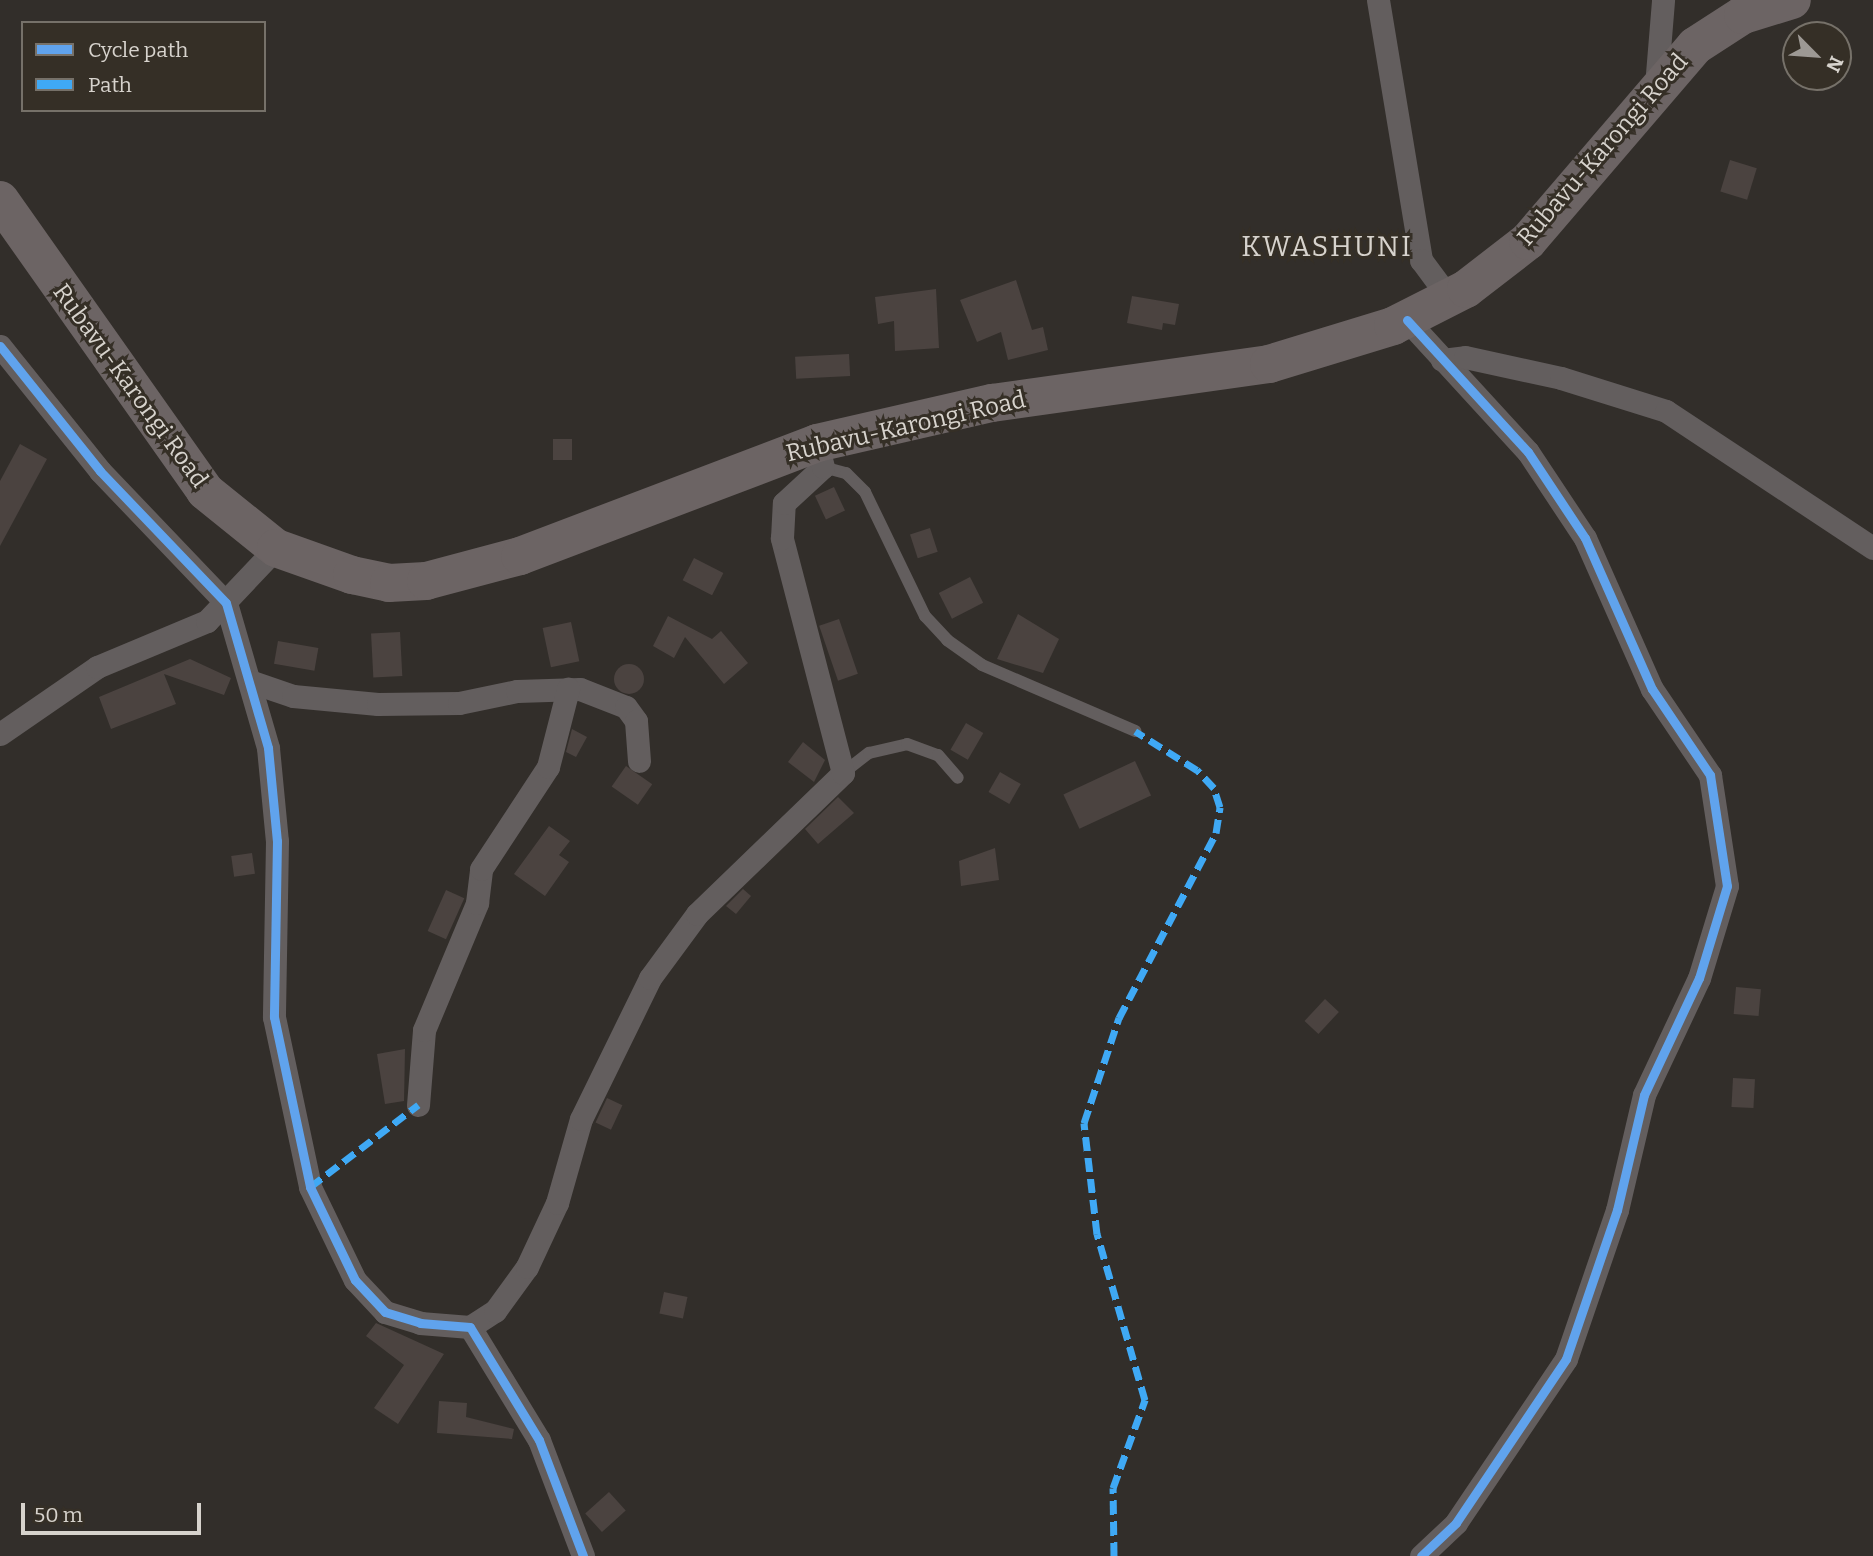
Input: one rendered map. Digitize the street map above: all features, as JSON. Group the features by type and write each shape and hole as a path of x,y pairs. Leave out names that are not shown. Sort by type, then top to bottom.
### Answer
{"highway":[{"name":"Rubavu-Karongi Road","path":"0,200 192,477 276,548 352,575 389,583 426,581 520,556 820,455 992,403 1269,364 1407,320 1450,299 1537,232 1656,86 1714,32 1793,0"}],"street":[{"path":"1378,0 1421,260 1450,299"},
{"path":"1656,86 1663,0"},
{"path":"1407,320 1528,453 1586,538 1652,689 1710,775 1727,886 1699,978 1644,1095 1617,1210 1566,1359 1456,1523 1422,1556"},
{"path":"0,346 100,471 226,603 252,682 268,748 277,841 274,1017 310,1187 355,1280 385,1312 420,1323 470,1327 495,1311 527,1267 557,1203 580,1119 650,978 697,914 843,773 782,538 785,503 820,455"},
{"path":"1442,360 1465,357 1561,377 1666,411 1873,548"},
{"path":"0,734 69,683 194,629 226,603 276,548"},
{"path":"252,682 293,696 378,704 459,703 568,689 626,707 636,721 639,761"},
{"path":"418,1105 424,1030 477,903 481,869 548,767 568,689"},
{"path":"470,1327 539,1440 583,1556"}],"lane":[{"path":"820,455 846,473 865,492 925,616 947,640 982,665 1135,732"},
{"path":"843,773 869,753 907,744 938,754 958,778"}],"building":[{"path":"1730,160 1757,168 1747,200 1720,192"},
{"path":"1016,280 1032,330 1043,327 1048,350 1008,360 1001,332 977,342 960,300"},
{"path":"936,289 939,348 895,351 894,321 878,324 875,297"},
{"path":"1132,296 1179,304 1175,325 1163,323 1162,330 1127,323"},
{"path":"849,354 850,376 796,379 795,357"},
{"path":"553,439 572,439 572,460 553,460"},
{"path":"20,444 47,459 0,546 0,481"},
{"path":"834,487 845,511 826,519 815,496"},
{"path":"930,528 938,552 918,558 910,534"},
{"path":"694,558 723,573 712,595 683,580"},
{"path":"970,577 983,603 952,619 939,593"},
{"path":"1018,614 1059,639 1043,673 997,659"},
{"path":"668,616 712,639 721,631 748,663 724,684 685,637 674,658 653,646"},
{"path":"839,619 858,674 838,681 819,626"},
{"path":"571,622 579,661 551,667 543,628"},
{"path":"400,632 402,676 373,677 371,634"},
{"path":"278,641 318,648 314,671 274,664"},
{"path":"190,659 231,678 224,695 164,674 176,704 111,729 99,697"},
{"path":"629,664 640,668 644,679 640,690 629,694 618,690 614,679 618,668"},
{"path":"966,723 983,733 968,760 950,750"},
{"path":"572,729 587,737 576,757 566,752"},
{"path":"803,742 825,760 814,782 788,762"},
{"path":"1135,761 1151,795 1079,829 1063,794"},
{"path":"626,766 652,784 638,805 612,786"},
{"path":"1000,772 1021,784 1009,804 988,792"},
{"path":"838,797 854,813 818,844 805,829"},
{"path":"549,826 570,841 559,855 569,862 545,896 514,874"},
{"path":"995,848 999,880 961,886 959,861"},
{"path":"252,853 255,874 234,877 231,856"},
{"path":"743,889 751,896 736,914 726,906"},
{"path":"446,890 464,898 446,939 428,931"},
{"path":"1736,987 1761,989 1759,1016 1734,1014"},
{"path":"1325,999 1339,1012 1318,1034 1305,1021"},
{"path":"405,1049 404,1101 385,1104 377,1054"},
{"path":"1733,1078 1755,1079 1753,1108 1731,1107"},
{"path":"607,1098 622,1105 611,1130 596,1122"},
{"path":"664,1292 687,1297 683,1319 659,1314"},
{"path":"376,1323 444,1354 398,1424 374,1408 404,1365 366,1336"},
{"path":"439,1401 467,1403 466,1417 514,1429 512,1439 437,1433"},
{"path":"609,1492 626,1511 602,1532 585,1513"}],"marked path":[{"path":"1114,1556 1113,1488 1145,1400 1097,1234 1084,1123 1119,1018 1216,833 1220,807 1214,788 1197,770 1135,731"},
{"path":"310,1187 418,1105"}],"cycle path":[{"path":"1407,320 1528,452 1585,538 1652,689 1710,775 1727,886 1699,978 1644,1095 1617,1210 1566,1359 1456,1523 1421,1556"},
{"path":"0,346 100,471 226,603 268,748 277,841 274,1017 310,1187 355,1280 385,1312 420,1323 470,1327 539,1440 583,1556"}],"district":[{"name":"KWASHUNI","path":"1327,247"}]}
